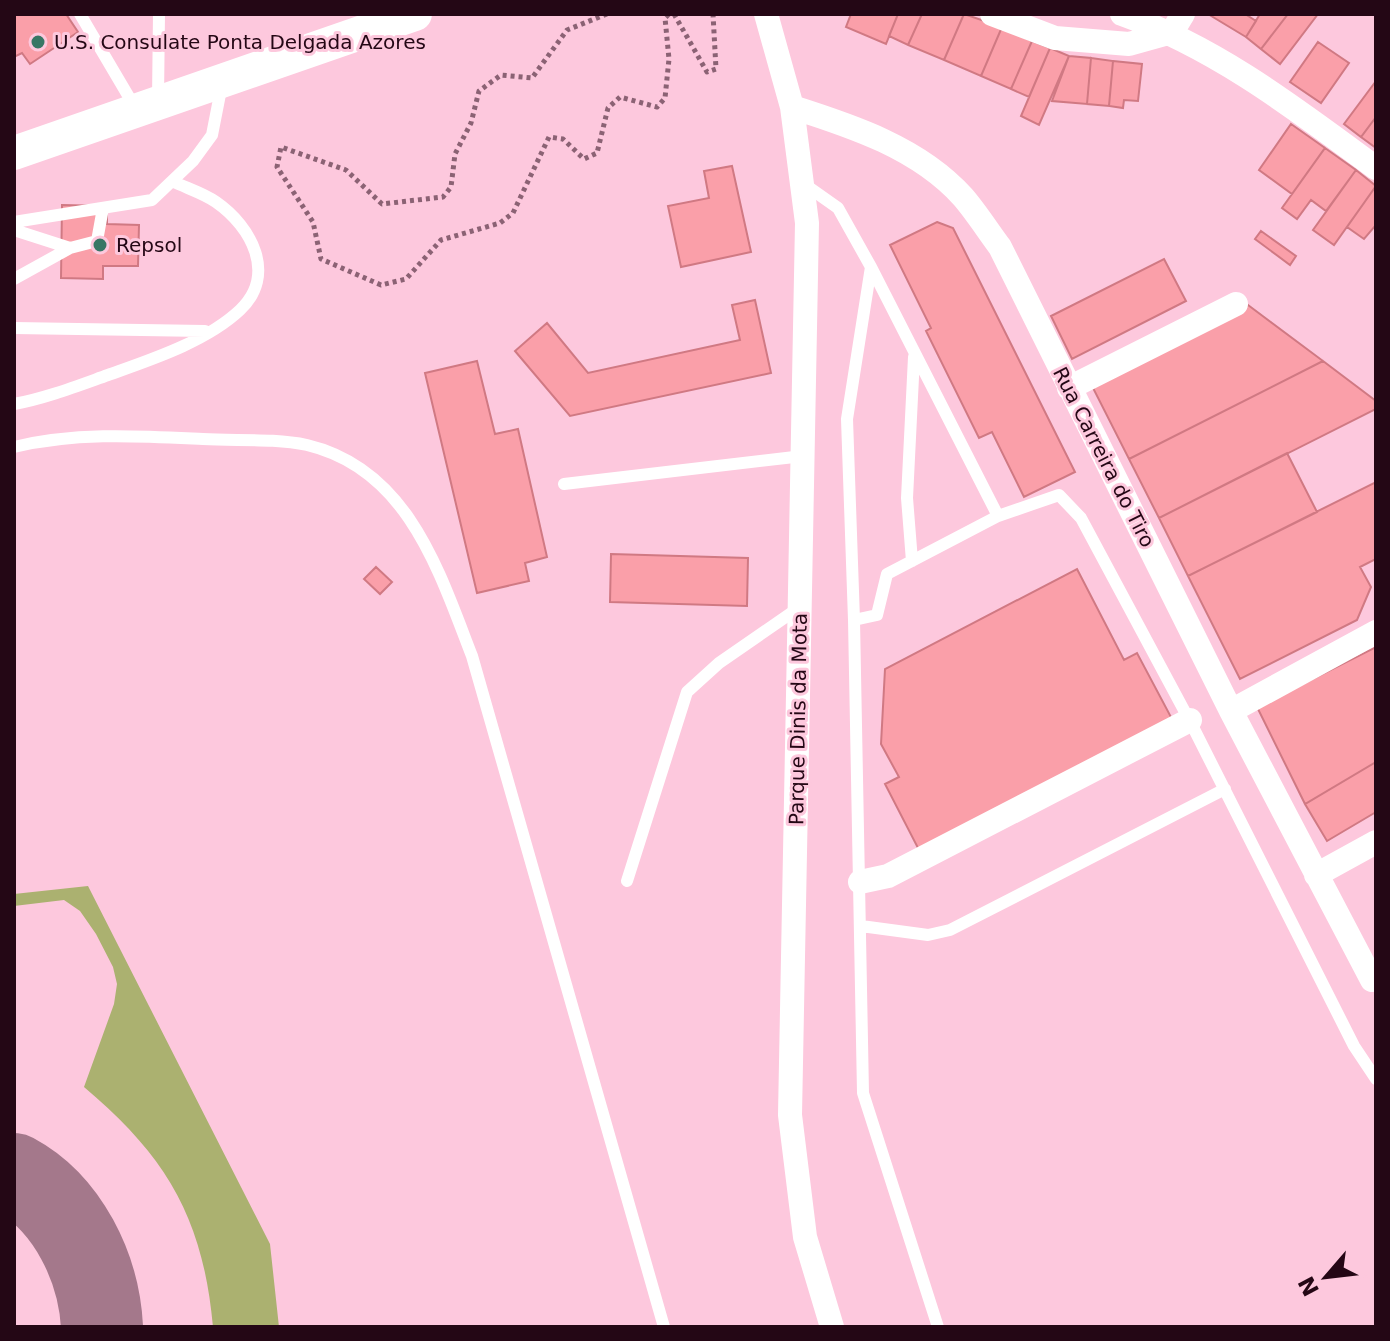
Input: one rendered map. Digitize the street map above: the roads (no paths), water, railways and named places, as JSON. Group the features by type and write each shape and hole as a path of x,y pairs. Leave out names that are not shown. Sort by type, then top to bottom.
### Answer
{"main road":[{"path":"14,153 222,84 415,14"}],"street":[{"path":"766,14 792,107"},
{"path":"992,14 1055,38 1129,44 1178,23"},
{"path":"1122,14 1178,23 1376,168"},
{"name":"Parque Dinis da Mota","path":"792,107 807,223 790,1115 805,1237 832,1327"},
{"name":"Rua Carreira do Tiro","path":"792,107 861,129 911,156 962,195 1000,247 1231,711 1372,980"},
{"path":"1069,388 1236,304"},
{"path":"1231,711 1376,632"},
{"path":"860,882 888,876 1190,720"},
{"path":"1316,875 1376,842"}],"lane":[{"path":"80,14 148,108"},
{"path":"148,108 159,14"},
{"path":"14,222 152,200 212,135 222,84"},
{"path":"14,404 139,364 208,331 241,309 258,283 259,258 249,235 223,208 172,181"},
{"path":"804,184 838,208 998,516"},
{"path":"14,279 70,248 97,241 103,208"},
{"path":"14,230 70,248"},
{"path":"871,267 847,419 863,1093 938,1327"},
{"path":"14,328 208,331"},
{"path":"912,561 907,498 915,353"},
{"path":"14,447 93,435 306,445 350,461 376,480 417,527 433,553 472,656 664,1327"},
{"path":"564,484 803,456"},
{"path":"854,620 877,615 887,574 998,516 1059,495 1081,518 1190,720 1354,1046 1376,1079"},
{"path":"627,881 687,692 719,663 800,607"},
{"path":"861,926 928,935 950,930 1225,789"}],"place":[{"name":"U.S. Consulate Ponta Delgada Azores","path":"38,42"},
{"name":"Repsol","path":"100,245"}]}
